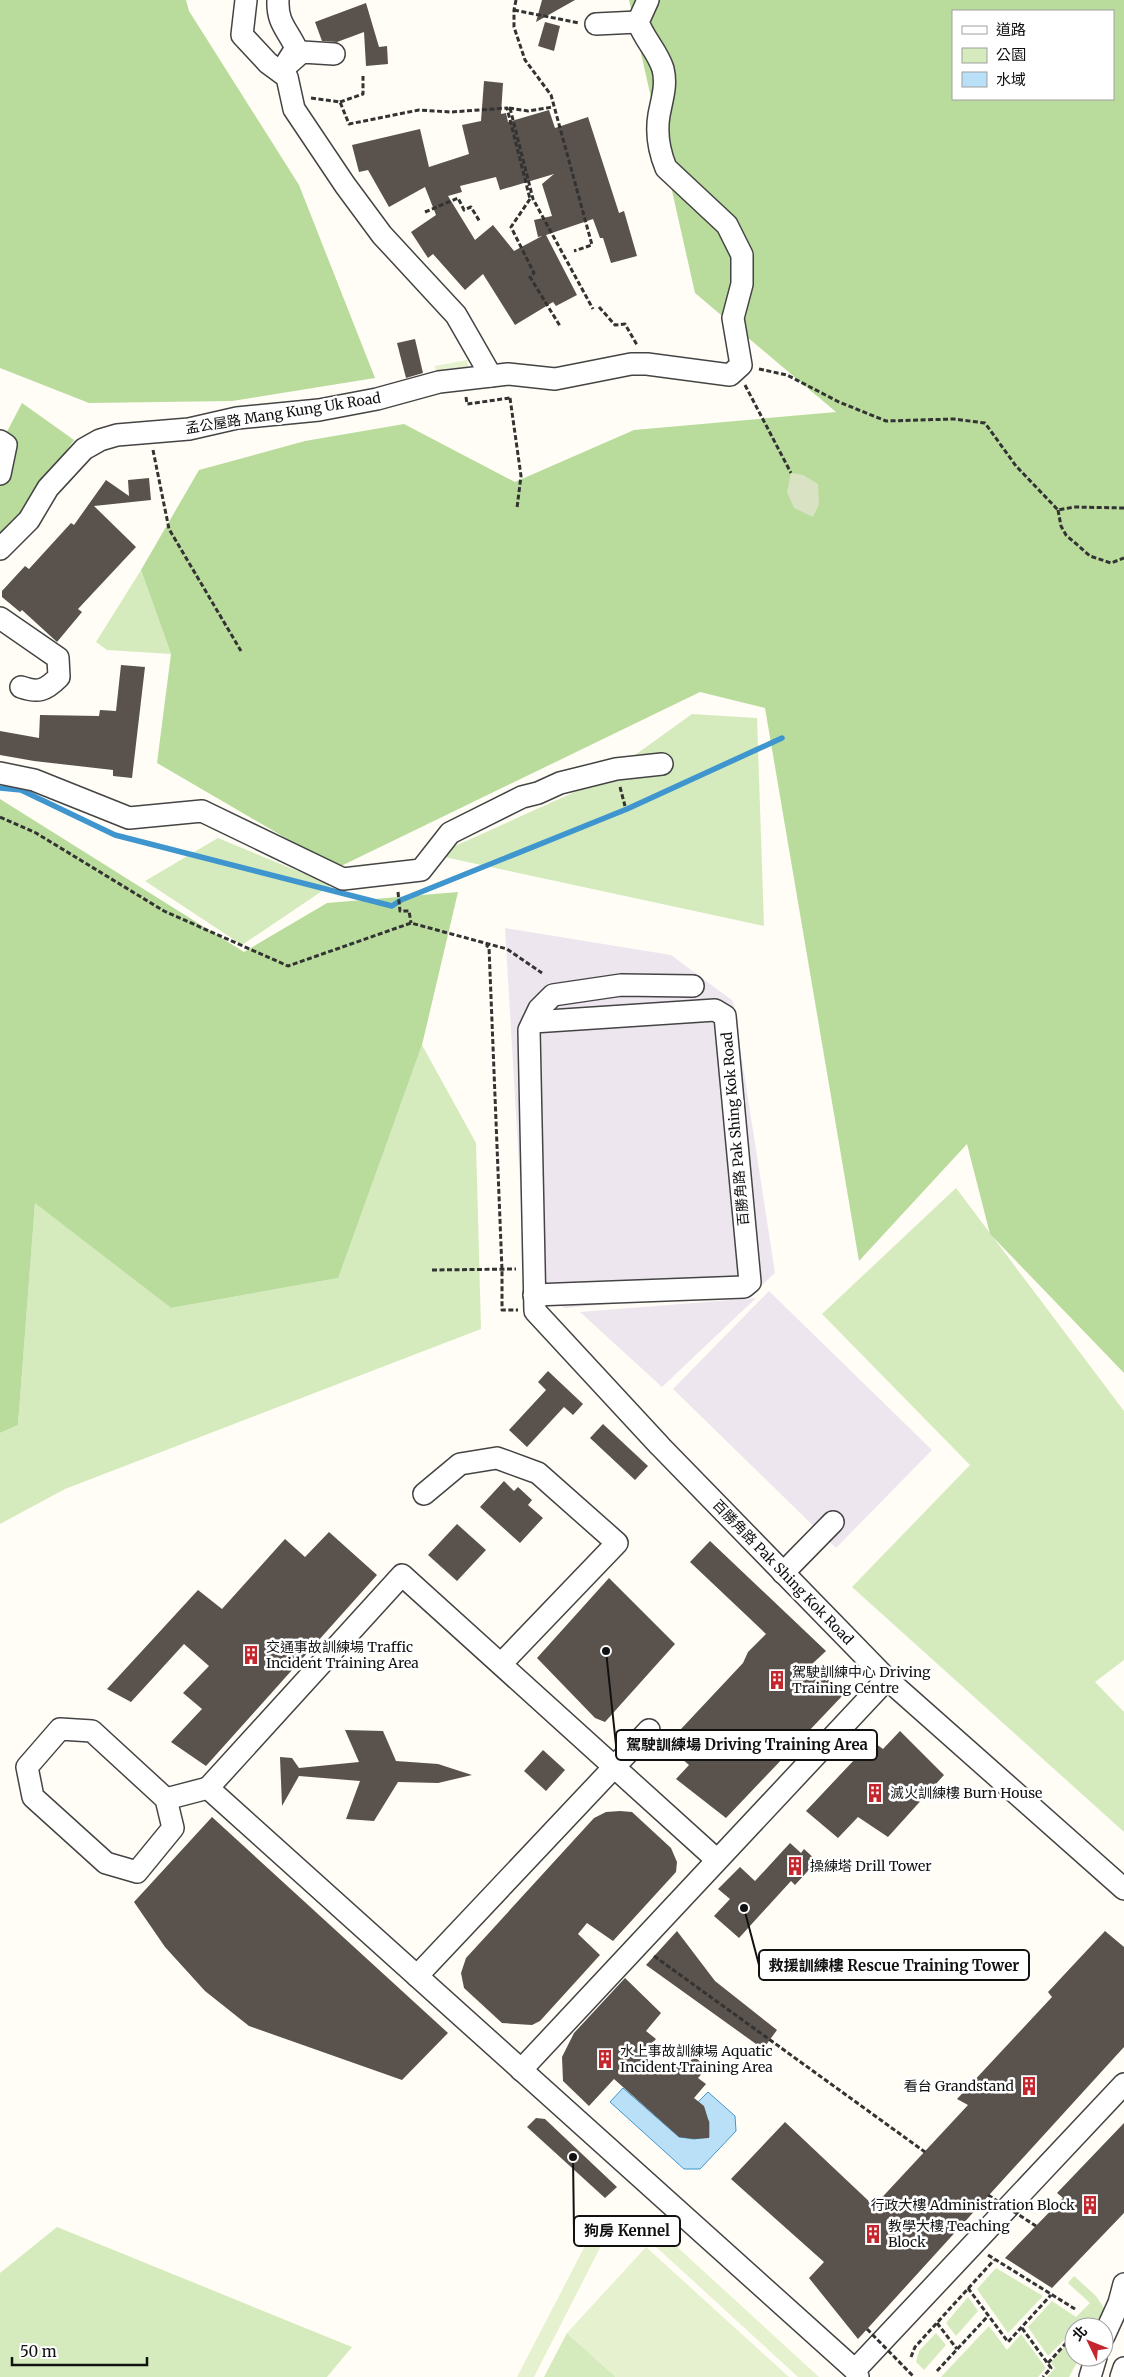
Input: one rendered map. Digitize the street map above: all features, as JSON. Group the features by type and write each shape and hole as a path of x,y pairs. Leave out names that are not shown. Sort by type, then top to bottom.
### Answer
{"street":[{"path":"246,0 242,35 268,63 281,68 287,77 294,109 345,185 388,243 456,314 491,376"},
{"path":"278,0 278,11 282,26 296,48 281,68"},
{"path":"648,0 638,22 644,38 655,52 663,69 665,88 659,116 658,139 660,155 666,168 727,225 742,255 742,284 733,318 739,367"},
{"path":"586,24 638,22"},
{"path":"281,68 302,52 334,54"},
{"name":"孟公屋路 Mang Kung Uk Road","path":"0,550 29,520 48,488 84,449 100,440 148,432 189,429 255,416 319,410 377,399 439,382 508,374 555,379 631,364 647,364 730,375 739,367"},
{"path":"0,441 6,445 0,474"},
{"path":"0,618 58,658 59,677 47,689 35,692 20,687"},
{"path":"0,773 34,780 129,818 202,811 342,879 394,875 421,870 450,833 522,797 538,793 560,783 616,769 662,764"},
{"path":"534,1296 529,1030 533,1022 540,1009 553,995 621,985 693,986"},
{"name":"百勝角路 Pak Shing Kok Road","path":"533,1022 715,1010 725,1016 750,1282 744,1287 534,1296"},
{"name":"百勝角路 Pak Shing Kok Road","path":"534,1296 660,1446 887,1679 1124,1889"},
{"path":"424,1494 460,1464 497,1458 538,1474 617,1543 501,1664"},
{"path":"783,1573 833,1522"},
{"path":"166,1799 208,1788 402,1575 717,1860"},
{"path":"521,2070 887,1679"},
{"path":"60,1730 92,1731 166,1799 173,1828 137,1872 106,1864 33,1797 27,1767 60,1730"},
{"path":"417,1976 649,1730"},
{"path":"208,1788 857,2374 972,2246 1124,2084"},
{"path":"1113,2317 1124,2284"},
{"path":"1121,2377 1124,2368"}],"path":[{"path":"516,0 514,27 525,60 551,95 592,245 574,251"},
{"path":"514,10 586,24"},
{"path":"291,94 340,102 363,94 363,76"},
{"path":"340,102 349,124 419,110 451,112 509,108 528,111 553,107"},
{"path":"509,108 531,197 593,309"},
{"path":"531,197 511,227 534,273 530,277 560,326"},
{"path":"426,212 458,198 464,210 471,207 480,222"},
{"path":"551,237 552,232"},
{"path":"599,307 615,325 626,324 647,364"},
{"path":"739,367 791,472"},
{"path":"739,367 787,374 839,402 886,420 954,419 985,423 1016,466 1058,510 1061,526 1066,535 1090,556 1111,562 1124,558"},
{"path":"510,398 521,476 517,508"},
{"path":"148,432 169,529 241,651"},
{"path":"1058,510 1074,507 1124,508"},
{"path":"622,793 625,806"},
{"path":"0,817 36,833 164,911 288,966 411,923 488,942 506,949 542,973"},
{"path":"398,888 400,911 409,911 411,923"},
{"path":"488,942 502,1270 502,1310 534,1296"},
{"path":"432,1270 502,1270"},
{"path":"654,1956 925,2152"},
{"path":"988,2195 1036,2226"},
{"path":"972,2246 1075,2309"},
{"path":"911,2357 915,2347 994,2260"},
{"path":"968,2288 1008,2342 1052,2295"},
{"path":"937,2371 988,2316"},
{"path":"937,2323 957,2349"},
{"path":"1022,2327 1051,2368 1043,2377"},
{"path":"867,2329 914,2377"},
{"path":"1048,2363 1064,2345"}],"shaded area":[{"path":"505,928 671,955 733,1001 775,1273 757,1290 565,1308 534,1295 525,1267"},
{"path":"769,1291 932,1450 836,1548 673,1389"},
{"path":"756,1298 662,1387 580,1312"}],"green space":[{"path":"0,0 186,0 189,11 299,185 375,378 232,401 89,403 0,368"},
{"path":"629,0 1124,0 1124,1373 990,1234 967,1144 859,1261 765,708 700,692 337,868 157,763 171,654 141,570 199,470 305,441 404,424 515,482 634,430 836,412 695,293"},
{"path":"467,360 469,373 437,378 435,366"},
{"path":"22,403 74,440 22,513 0,539 0,445"},
{"path":"791,473 803,475 818,484 819,504 813,517 794,508 787,492"},
{"path":"141,570 171,654 107,650 96,642"},
{"path":"692,714 757,718 764,926 435,855 599,781"},
{"path":"0,799 244,952 327,903 458,892 422,1045 338,1278 171,1308 35,1203 18,1425 0,1433"},
{"path":"218,838 331,885 242,945 145,881"},
{"path":"422,1045 476,1143 481,1329 65,1489 0,1524 0,1433 18,1425 35,1202 171,1308 337,1278"},
{"path":"956,1188 1124,1411 1124,1660 1095,1682 1124,1712 1124,1832 852,1587 970,1465 822,1314"},
{"path":"618,2217 642,2218 650,2222 819,2377 798,2377 642,2234 626,2232 616,2234 603,2242 534,2377 517,2377 587,2242 606,2222"},
{"path":"57,2227 352,2347 327,2377 0,2377 0,2273"},
{"path":"646,2247 789,2377 616,2377 567,2333"},
{"path":"996,2268 1043,2296 1008,2333 977,2289"},
{"path":"1074,2276 1096,2296 1105,2310 1101,2317 1076,2317 1090,2303 1068,2283"},
{"path":"968,2297 978,2311 956,2336 946,2323"},
{"path":"1052,2301 1076,2317 1064,2317 1064,2340 1048,2356 1028,2327"},
{"path":"989,2326 1007,2350 1021,2334 1046,2368 1038,2377 941,2377"},
{"path":"567,2333 616,2377 544,2377"},
{"path":"936,2333 946,2345 924,2370 916,2362 919,2351"},
{"path":"1064,2347 1064,2367 1074,2367 1069,2377 1047,2377 1055,2368 1051,2362"}],"water":[{"path":"623,2088 679,2137 694,2139 709,2137 709,2122 698,2102 708,2092 735,2116 736,2131 700,2169 684,2169 610,2102"}],"building":[{"path":"542,0 575,0 536,22"},
{"path":"366,3 379,47 387,46 388,64 366,66 364,32 337,42 322,41 315,22"},
{"path":"545,22 560,26 554,51 538,46"},
{"path":"484,81 503,83 501,114 506,113 508,122 549,110 555,128 588,117 619,213 624,211 637,256 611,263 603,238 600,238 593,219 546,235 577,295 556,306 553,302 515,325 483,274 465,290 433,254 428,258 411,232 436,215 425,187 389,207 368,170 359,172 352,145 420,129 429,167 469,154 462,125 481,121","holes":["554,174 542,184 552,216 534,220 538,237 542,236 514,251 493,225 475,240 448,196 462,192 460,186 496,177 500,190"]},
{"path":"415,339 423,373 406,378 397,343"},
{"path":"149,478 151,500 94,506 136,547 78,609 82,612 57,642 22,610 20,612 2,597 2,591 25,566 29,569 71,523 74,525 106,480 129,496 128,480"},
{"path":"121,665 145,667 132,778 113,776 113,770 0,755 0,731 39,738 40,715 99,716 100,710 116,711"},
{"path":"548,1371 583,1404 573,1415 564,1407 527,1447 509,1430 546,1390 538,1382"},
{"path":"603,1424 648,1466 635,1480 590,1438"},
{"path":"504,1481 514,1491 518,1487 532,1500 528,1505 543,1518 520,1543 480,1507"},
{"path":"457,1524 486,1550 457,1581 428,1555"},
{"name":"交通事故訓練場 Traffic Incident Training Area","path":"329,1532 377,1575 206,1766 171,1742 202,1709 183,1693 209,1666 184,1644 131,1702 107,1689 198,1590 222,1609 285,1539 305,1557"},
{"name":"駕駛訓練中心 Driving Training Centre","path":"710,1541 826,1651 810,1666 845,1693 726,1818 676,1779 689,1765 666,1745 743,1663 748,1652 766,1634 690,1562"},
{"path":"609,1578 675,1644 605,1722 595,1718 537,1658"},
{"path":"345,1730 383,1731 396,1761 438,1764 472,1775 438,1783 398,1782 374,1821 346,1819 360,1781 299,1776 282,1806 280,1757 292,1758 299,1768 359,1762"},
{"name":"滅火訓練樓 Burn House","path":"900,1731 944,1775 888,1837 858,1817 838,1838 806,1811 872,1741 883,1749"},
{"path":"543,1750 565,1770 546,1791 524,1771"},
{"path":"606,1812 632,1812 671,1848 677,1862 676,1872 613,1941 587,1923 578,1934 600,1955 540,2021 532,2025 502,2023 464,1988 461,1973 466,1958 594,1818"},
{"path":"212,1817 448,2033 402,2080 249,2026 205,1991 165,1947 134,1902"},
{"path":"790,1843 801,1853 804,1849 817,1861 795,1885 791,1881 739,1938 714,1916 730,1899 718,1889 740,1867 755,1881"},
{"path":"677,1931 715,1981 777,2030 763,2049 646,1965"},
{"name":"教學大樓 Teaching Block","path":"1105,1931 1124,1947 1124,2047 858,2339 809,2278 824,2262 731,2179 785,2122 874,2206 968,2105 957,2099 1052,1997 1048,1992"},
{"name":"水上事故訓練場 Aquatic Incident Training Area","path":"625,1978 661,2013 646,2031 656,2039 642,2054 663,2073 668,2068 672,2071 681,2062 686,2066 694,2056 707,2068 698,2078 706,2084 694,2098 704,2106 709,2122 709,2138 679,2137 614,2079 589,2106 563,2081 562,2057 574,2033"},
{"path":"536,2118 545,2119 617,2187 605,2198 527,2127"},
{"name":"行政大樓 Administration Block","path":"1124,2123 1124,2213 1052,2288 1005,2258 1063,2198 1057,2193"}],"waterway":[{"path":"0,788 21,790 115,835 392,906 401,900 627,809 782,738"}],"place":[{"name":"駕駛訓練場 Driving Training Area","path":"606,1651"},
{"name":"交通事故訓練場 Traffic Incident Training Area","path":"251,1655"},
{"name":"駕駛訓練中心 Driving Training Centre","path":"777,1680"},
{"name":"滅火訓練樓 Burn House","path":"875,1793"},
{"name":"操練塔 Drill Tower","path":"795,1866"},
{"name":"救援訓練樓 Rescue Training Tower","path":"744,1908"},
{"name":"水上事故訓練場 Aquatic Incident Training Area","path":"605,2059"},
{"name":"看台 Grandstand","path":"1029,2086"},
{"name":"狗房 Kennel","path":"573,2157"},
{"name":"行政大樓 Administration Block","path":"1090,2205"},
{"name":"教學大樓 Teaching Block","path":"873,2234"}]}
